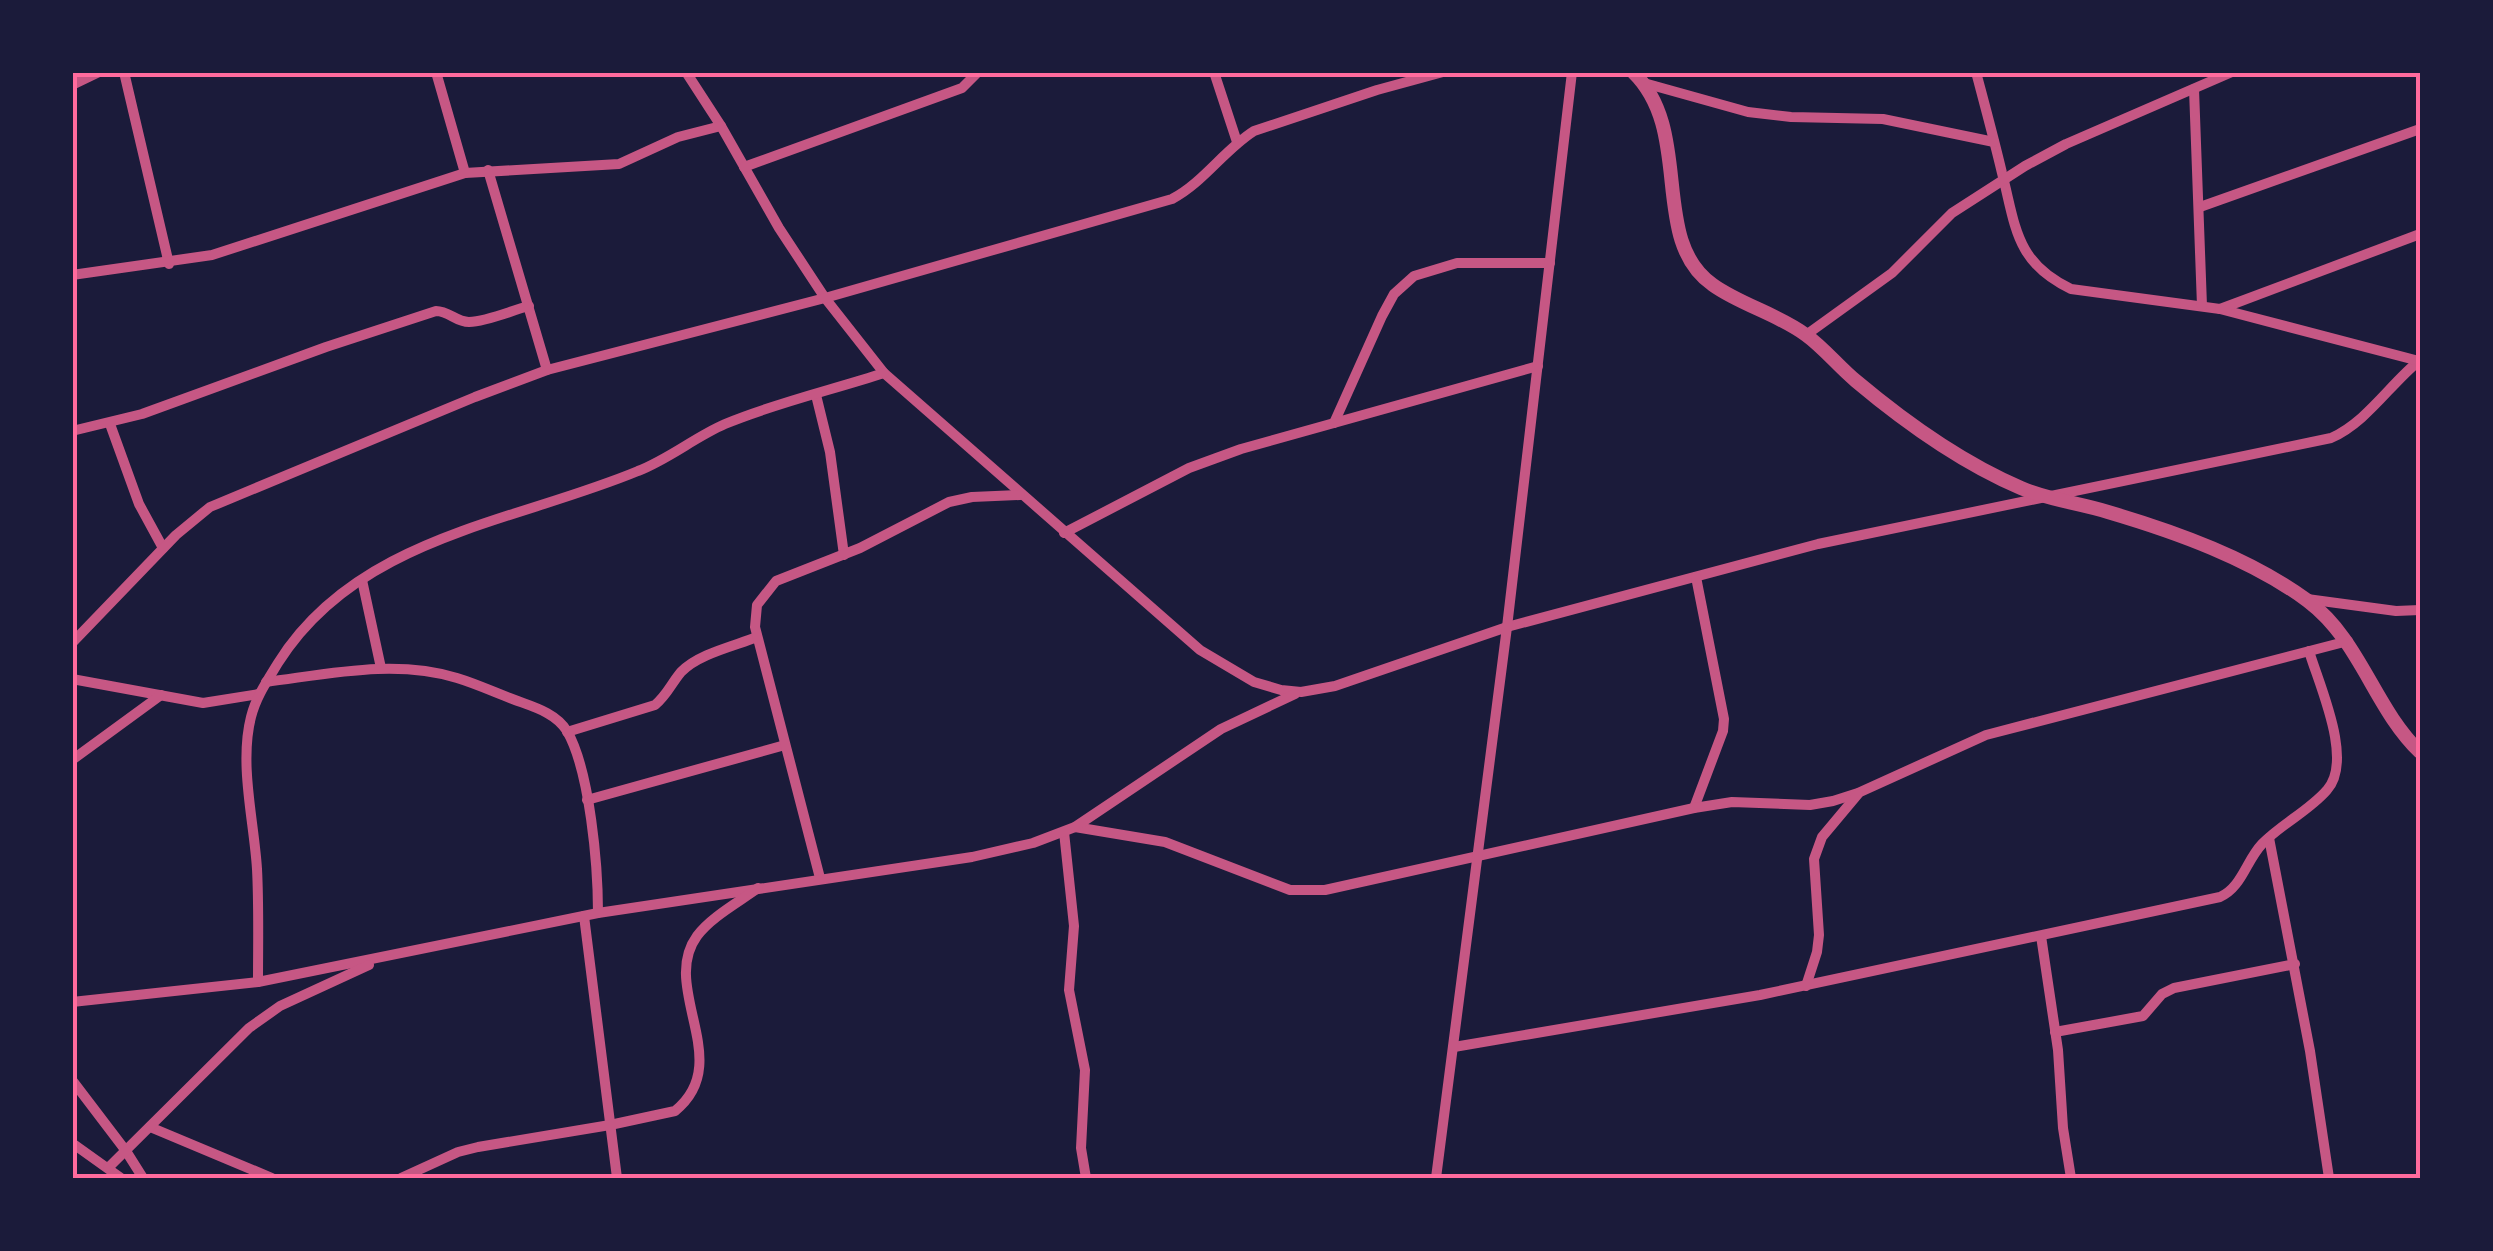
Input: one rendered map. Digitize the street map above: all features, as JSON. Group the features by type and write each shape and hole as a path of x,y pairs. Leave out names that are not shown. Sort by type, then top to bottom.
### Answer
{"street":[{"path":"72,86 99,72"},
{"path":"124,72 170,264"},
{"path":"436,72 465,174"},
{"path":"686,72 826,298 884,373 1200,650 1254,682 1301,692"},
{"path":"744,167 962,88 978,72"},
{"path":"1214,72 1237,142"},
{"path":"72,643 192,519 210,508 475,397 548,370 826,298 1172,199 1186,192 1237,142 1254,131 1443,72"},
{"path":"1436,1178 1507,628 1572,72"},
{"path":"1976,72 2015,233 2035,266 2051,280 2072,289 2220,309 2420,360"},
{"path":"1806,334 1892,274 1952,213 2004,180 2066,144 2232,72"},
{"path":"1638,78 1748,112 1883,119 1994,142"},
{"path":"1638,78 1663,123 1671,158 1677,228 1699,274 1713,286 1806,334 1854,380 1964,461 2049,498 2106,511 2182,537 2270,577 2304,598 2348,640 2406,736 2420,752"},
{"path":"2194,89 2202,306"},
{"path":"72,274 170,264 247,246 465,174 619,164 678,138 721,126"},
{"path":"2200,207 2420,129"},
{"path":"488,170 548,370"},
{"path":"2220,309 2420,234"},
{"path":"1334,423 1382,316 1394,294 1414,276 1456,263 1550,263"},
{"path":"72,431 110,424 436,311 446,311 470,322 528,306"},
{"path":"72,1002 258,982 598,913 972,857 1033,843 1070,829 1221,729 1301,692 1380,673 1507,628 1818,544 2331,438 2357,422 2420,360"},
{"path":"1064,533 1188,468 1240,449 1538,366"},
{"path":"258,982 257,872 248,758 250,720 266,682 313,619 362,580 412,551 473,526 637,472 728,423 884,373"},
{"path":"816,395 830,452 844,554"},
{"path":"110,424 139,504 163,548"},
{"path":"820,878 757,637 757,605 764,591 776,581 844,554 950,502 972,496 1020,495"},
{"path":"1694,808 1724,731 1696,577"},
{"path":"362,580 381,668"},
{"path":"2304,598 2357,607 2420,610"},
{"path":"568,732 655,705 666,696 682,670 757,637"},
{"path":"1070,829 1165,842 1290,890 1325,890 1694,808 1732,802 1810,804 1858,793 1986,736 2348,640"},
{"path":"1454,1048 1806,986 2220,898 2234,888 2269,838 2328,789 2338,773 2338,748 2309,650"},
{"path":"266,682 381,668 456,678 546,712 568,732 587,800 598,913"},
{"path":"72,679 203,702 259,694"},
{"path":"72,760 162,695"},
{"path":"587,800 785,745"},
{"path":"1806,986 1819,935 1814,859 1822,837 1858,793"},
{"path":"1070,829 1074,926 1070,990 1085,1070 1081,1148 1086,1178"},
{"path":"2269,838 2329,1178"},
{"path":"400,1178 468,1149 675,1111 690,1099 700,1064 686,966 690,949 698,934 758,887"},
{"path":"584,916 617,1178"},
{"path":"2040,936 2071,1178"},
{"path":"108,1168 249,1028 280,1006 383,958"},
{"path":"2055,1032 2143,1016 2162,994 2174,988 2294,964"},
{"path":"72,1080 143,1178"},
{"path":"150,1126 272,1178"},
{"path":"72,1143 122,1178"}]}
